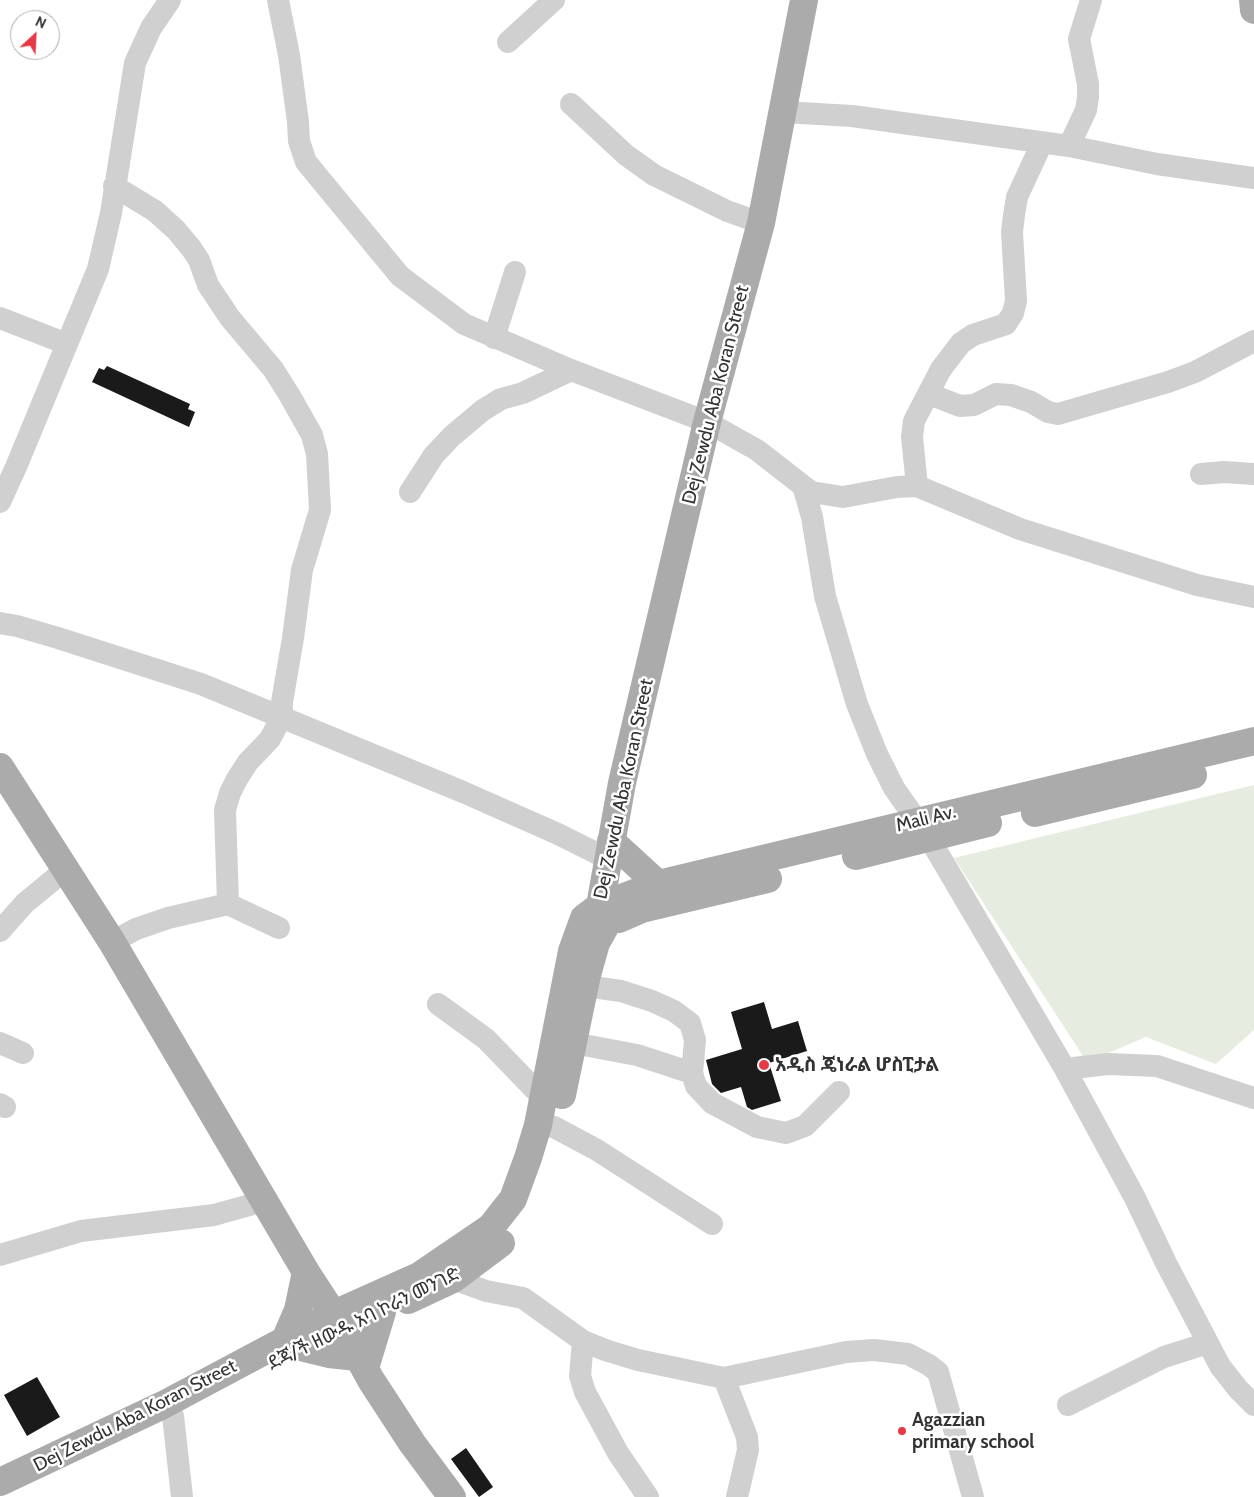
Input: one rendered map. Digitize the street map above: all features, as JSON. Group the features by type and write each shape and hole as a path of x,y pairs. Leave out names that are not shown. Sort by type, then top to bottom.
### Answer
{"main road":[{"name":"Dej Zewdu Aba Koran Street","path":"0,1482 374,1306 491,1227 514,1199 546,1126 543,1098 564,986 575,941 584,918 603,916 609,850 622,783 707,422 761,223 784,112 804,0"},
{"path":"1253,0 1254,10"},
{"name":"Mali Av.","path":"603,916 623,916 922,829 1254,741"},
{"name":"Mali Av.","path":"603,916 658,884 850,839 922,829 1254,759"},
{"path":"0,767 112,942 305,1270 339,1321 361,1363 412,1444 452,1497"},
{"path":"609,850 658,884"},
{"name":"ደጃ/ች ዘውዱ አባ ኮራን መንገድ","path":"374,1306 453,1279 501,1243 522,1219 531,1203 546,1162 546,1126 573,1043 603,916"},
{"path":"305,1270 338,1289 374,1306 361,1363"},
{"path":"305,1270 298,1310 295,1343 361,1363"},
{"name":"ደጃ/ች ዘውዱ አባ ኮራን መንገድ","path":"1,1497 173,1416 295,1343"}],"street":[{"path":"0,502 8,462 67,344 92,286 103,252 135,63 151,28 170,0"},
{"path":"278,0 288,47 299,141 306,162 400,276 464,324 571,370 707,422 757,450 815,491 843,498 897,487 918,486 1020,529 1197,585 1254,598"},
{"path":"508,42 554,0"},
{"path":"1069,146 1086,110 1088,97 1088,84 1079,39 1091,0"},
{"path":"571,104 626,155 654,175 727,211 761,223"},
{"path":"784,112 852,116 1069,146 1138,161 1254,178"},
{"path":"918,486 912,437 914,421 941,369 962,343 979,332 1006,324 1013,313 1016,301 1012,232 1014,215 1018,197 1042,143"},
{"path":"114,186 155,211 176,230 191,248 199,260 208,285 230,318 273,369 312,435 319,470 320,510 302,570 282,702 282,716 270,738 248,762 230,793 225,822 228,904"},
{"path":"494,338 515,272"},
{"path":"0,318 67,344"},
{"path":"929,394 960,406 974,405 996,394 1011,394 1031,402 1048,412 1058,414 1168,382 1195,372 1254,341"},
{"path":"410,492 434,455 452,436 482,410 571,370"},
{"path":"1201,474 1224,472 1254,474"},
{"path":"815,491 812,517 824,596 857,704 877,754 894,788 922,829 1065,1069 1135,1198 1166,1264 1220,1366 1238,1389 1254,1405"},
{"path":"0,623 17,626 138,662 200,684 282,716 558,834 609,850"},
{"path":"0,931 25,903 65,870"},
{"path":"112,942 136,929 168,918 228,904 279,928"},
{"path":"585,986 621,991 652,1000 674,1011 690,1023 696,1040 692,1073 696,1086 712,1103 757,1127 786,1133 804,1126 839,1092"},
{"path":"438,1004 486,1039 543,1098"},
{"path":"0,1042 22,1053"},
{"path":"573,1043 637,1055 692,1073"},
{"path":"1065,1069 1108,1064 1157,1066 1254,1098"},
{"path":"546,1126 597,1150 712,1224"},
{"path":"0,1254 80,1231 214,1216 264,1200"},
{"path":"453,1279 486,1291 523,1298 583,1341 638,1360 724,1378 846,1352 894,1351 920,1360 938,1372 973,1497"},
{"path":"583,1341 580,1376 585,1392 618,1453 648,1497"},
{"path":"1068,1405 1164,1357 1208,1343"},
{"path":"724,1378 747,1437 748,1450 737,1497"},
{"path":"173,1416 182,1497"}],"shaded area":[{"path":"1254,785 1254,1030 1216,1064 1146,1037 1087,1062 954,858"}],"building":[{"path":"107,366 190,404 188,409 195,412 189,427 92,382 99,368 104,370"},
{"path":"764,1002 772,1029 798,1021 807,1051 769,1063 781,1101 752,1110 747,1107 741,1087 721,1093 712,1084 706,1060 742,1049 731,1012"},
{"path":"37,1377 60,1417 27,1436 4,1395"},
{"path":"466,1448 493,1487 479,1497 451,1459"}],"place":[{"name":"አዲስ ጄነራል ሆስፒታል","path":"764,1065"},
{"name":"Agazzian primary school","path":"902,1431"}]}
